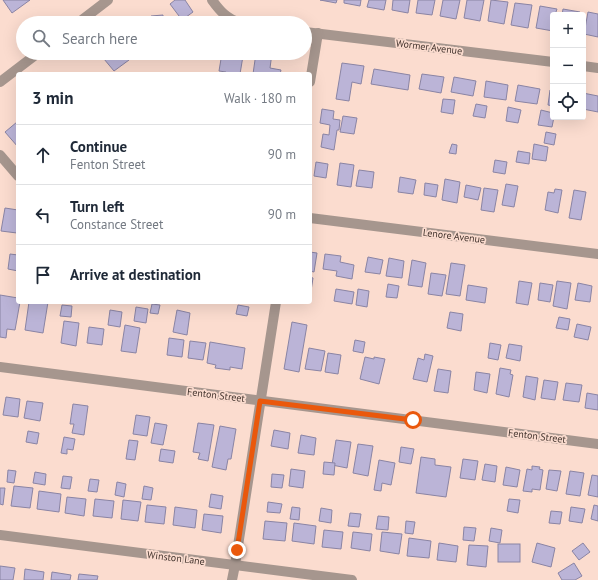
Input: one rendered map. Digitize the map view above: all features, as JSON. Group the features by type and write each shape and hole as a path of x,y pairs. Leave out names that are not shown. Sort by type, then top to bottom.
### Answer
{"street":[{"path":"87,16 108,0"},
{"path":"212,0 226,16"},
{"name":"Wormer Avenue","path":"312,33 550,62"},
{"path":"312,72 318,33"},
{"path":"0,82 29,60"},
{"path":"586,66 598,68"},
{"path":"0,155 16,174"},
{"name":"Lenore Avenue","path":"312,218 598,254"},
{"path":"232,580 276,304"},
{"name":"Fenton Street","path":"0,367 598,444"},
{"name":"Winston Lane","path":"0,535 352,580"}],"building":[{"path":"3,0 30,0 12,13"},
{"path":"175,0 185,0 193,12 188,16 179,16 170,4"},
{"path":"320,0 337,0 336,3"},
{"path":"344,0 361,0 360,6 344,3"},
{"path":"369,0 386,0 384,10 367,7"},
{"path":"393,0 410,0 408,13 392,10"},
{"path":"418,0 435,0 432,15 416,13"},
{"path":"443,0 460,0 456,19 440,16"},
{"path":"467,0 484,0 480,21 464,18"},
{"path":"491,0 508,2 504,24 488,21"},
{"path":"515,3 532,5 528,28 511,25"},
{"path":"540,6 557,9 556,12 550,12 550,30 536,28"},
{"path":"563,9 580,12 562,12"},
{"path":"588,12 598,14 598,37 586,34"},
{"path":"105,60 129,60 114,71"},
{"path":"221,60 242,60 240,72 219,71"},
{"path":"255,60 271,60 270,68 281,70 280,72 253,72"},
{"path":"342,63 364,66 361,84 352,82 349,101 336,99"},
{"path":"374,69 410,75 408,90 371,84"},
{"path":"422,74 444,77 441,93 419,89"},
{"path":"454,77 476,81 473,96 451,92"},
{"path":"486,81 508,85 506,100 484,97"},
{"path":"518,85 540,89 537,104 515,101"},
{"path":"550,90 550,105 548,105"},
{"path":"586,94 598,96 598,112 586,110"},
{"path":"443,99 455,100 453,114 441,112"},
{"path":"476,104 487,106 485,118 473,116"},
{"path":"508,107 521,110 518,123 506,121"},
{"path":"322,109 334,111 333,119 340,120 334,150 321,147 323,134 329,135 330,125 320,123"},
{"path":"541,110 550,112 550,120 553,120 552,127 538,125"},
{"path":"343,116 357,118 354,134 340,132"},
{"path":"16,123 16,145 5,132"},
{"path":"546,132 556,134 554,145 544,143"},
{"path":"452,144 457,145 456,154 449,153"},
{"path":"534,144 548,147 546,161 532,159"},
{"path":"518,151 530,153 529,164 516,162"},
{"path":"495,160 507,162 505,174 493,172"},
{"path":"316,162 328,164 326,178 314,176"},
{"path":"340,163 354,165 351,187 337,185"},
{"path":"359,170 374,172 372,188 356,186"},
{"path":"400,177 416,180 413,194 398,192"},
{"path":"445,179 460,182 457,203 442,200"},
{"path":"425,183 438,185 436,197 424,195"},
{"path":"506,184 518,186 514,207 502,205"},
{"path":"466,185 481,188 478,200 464,197"},
{"path":"484,188 498,190 494,212 481,210"},
{"path":"555,189 562,190 558,213 545,210 548,192 554,193"},
{"path":"574,190 586,192 581,220 569,218"},
{"path":"5,208 16,210 16,233 1,231"},
{"path":"312,252 317,253 314,272 312,272"},
{"path":"10,254 16,255 16,271 8,269"},
{"path":"325,254 341,256 340,262 354,265 352,279 336,276 337,271 323,269"},
{"path":"368,257 383,260 380,274 365,272"},
{"path":"389,258 404,261 402,278 386,276"},
{"path":"412,260 426,263 422,287 408,285"},
{"path":"451,263 465,265 460,296 446,294"},
{"path":"431,273 446,275 442,296 428,294"},
{"path":"519,281 532,283 528,305 516,303"},
{"path":"557,281 571,283 567,309 553,306"},
{"path":"540,283 553,285 550,302 538,300"},
{"path":"578,283 592,286 590,302 575,300"},
{"path":"388,284 399,286 397,298 386,297"},
{"path":"468,285 487,288 485,303 466,300"},
{"path":"336,289 354,292 352,304 334,301"},
{"path":"358,289 369,291 367,307 356,305"},
{"path":"0,295 16,298 16,304 20,304 15,330 7,329 6,338 0,337"},
{"path":"29,304 48,304 43,333 25,330"},
{"path":"152,304 160,305 158,314 150,313"},
{"path":"62,305 72,306 71,317 60,316"},
{"path":"238,305 249,307 247,316 236,314"},
{"path":"136,307 148,309 146,323 134,321"},
{"path":"110,310 122,312 120,327 108,325"},
{"path":"177,310 190,313 187,335 173,332"},
{"path":"450,312 463,314 461,331 447,328"},
{"path":"559,317 570,319 568,330 556,328"},
{"path":"64,321 79,323 76,346 61,343"},
{"path":"292,322 307,325 299,372 284,369"},
{"path":"577,324 591,327 588,340 574,337"},
{"path":"125,325 140,328 136,353 121,351"},
{"path":"89,327 104,329 102,345 87,343"},
{"path":"169,338 184,340 182,357 167,355"},
{"path":"355,340 365,342 363,353 353,351"},
{"path":"190,341 206,343 203,360 188,358"},
{"path":"210,342 245,348 242,369 230,367 230,370 215,368 216,365 207,363"},
{"path":"490,343 501,345 498,360 488,358"},
{"path":"509,344 522,346 520,361 506,358"},
{"path":"309,348 325,351 321,371 305,369"},
{"path":"328,353 341,355 338,374 325,372"},
{"path":"425,354 433,356 427,382 413,379 418,358 424,360"},
{"path":"365,357 385,359 379,384 360,379"},
{"path":"500,368 511,370 510,374 513,375 509,397 496,394"},
{"path":"438,369 451,371 448,393 434,391"},
{"path":"476,372 490,374 487,393 474,390"},
{"path":"526,376 538,378 535,400 523,397"},
{"path":"544,380 558,382 555,400 541,398"},
{"path":"566,383 582,385 579,402 563,400"},
{"path":"587,393 598,395 598,410 585,408"},
{"path":"6,397 20,399 18,417 3,415"},
{"path":"27,401 43,403 40,421 24,418"},
{"path":"73,404 88,406 84,435 72,433 74,424 70,424"},
{"path":"136,415 150,417 147,436 133,434"},
{"path":"155,423 167,425 163,445 151,443"},
{"path":"198,423 214,425 208,461 198,459 200,453 193,452"},
{"path":"220,426 236,429 231,459 228,459 226,470 212,467"},
{"path":"274,430 290,433 288,449 271,446"},
{"path":"28,431 39,433 37,444 26,442"},
{"path":"301,435 316,438 314,455 298,453"},
{"path":"64,437 75,439 73,450 67,449 67,454 61,453"},
{"path":"129,440 138,441 135,460 126,459"},
{"path":"336,440 351,442 347,468 332,465"},
{"path":"358,444 373,446 368,476 353,473"},
{"path":"401,447 414,449 411,464 399,462"},
{"path":"161,449 175,451 173,463 159,461"},
{"path":"421,457 435,459 435,465 451,467 446,497 416,493"},
{"path":"463,459 478,461 475,480 460,478"},
{"path":"379,460 395,463 391,485 382,483 381,491 374,490"},
{"path":"324,462 335,463 334,475 323,474"},
{"path":"485,464 497,466 495,482 482,480"},
{"path":"532,466 540,467 539,469 543,470 540,490 532,489 532,492 523,491 527,469 532,470"},
{"path":"506,467 520,470 517,487 503,485"},
{"path":"291,469 305,471 303,488 289,486"},
{"path":"8,470 16,471 14,483 7,482"},
{"path":"549,470 561,471 557,491 546,489"},
{"path":"570,471 584,473 580,496 566,494"},
{"path":"35,472 46,474 45,485 33,483"},
{"path":"272,474 284,475 282,488 271,487"},
{"path":"592,475 598,476 598,497 588,495"},
{"path":"63,476 72,477 70,489 61,488"},
{"path":"90,479 99,480 97,492 88,491"},
{"path":"117,482 126,484 124,497 115,495"},
{"path":"14,486 33,488 30,508 11,506"},
{"path":"144,486 153,488 151,500 142,499"},
{"path":"0,488 5,488 3,505 0,504"},
{"path":"39,491 61,494 59,512 37,509"},
{"path":"211,494 223,496 221,509 209,507"},
{"path":"67,497 86,499 84,516 65,513"},
{"path":"95,499 114,501 112,518 93,516"},
{"path":"509,499 520,500 518,513 507,511"},
{"path":"123,500 141,502 138,521 121,519"},
{"path":"268,502 282,504 280,513 267,512"},
{"path":"147,505 166,507 164,524 145,522"},
{"path":"594,505 598,506 598,521 591,519"},
{"path":"175,507 197,510 195,528 173,525"},
{"path":"292,507 300,508 299,520 290,519"},
{"path":"571,507 585,509 582,523 569,521"},
{"path":"321,508 332,510 331,523 319,521"},
{"path":"551,511 562,512 560,524 549,523"},
{"path":"350,513 361,514 359,527 348,526"},
{"path":"204,514 223,516 221,533 202,530"},
{"path":"378,516 389,517 388,530 376,529"},
{"path":"265,521 287,523 285,541 263,539"},
{"path":"406,521 415,522 413,534 405,533"},
{"path":"294,523 316,526 314,544 292,541"},
{"path":"464,527 476,528 474,541 463,540"},
{"path":"491,528 502,530 500,543 489,541"},
{"path":"324,530 343,532 341,549 322,547"},
{"path":"353,532 372,534 370,551 351,548"},
{"path":"382,532 402,534 399,554 380,551"},
{"path":"409,538 431,541 429,558 407,556"},
{"path":"439,543 458,546 456,562 437,560"},
{"path":"537,543 555,548 551,567 532,562"},
{"path":"583,543 590,552 579,560 572,551"},
{"path":"498,544 520,544 520,562 498,562"},
{"path":"469,545 488,546 486,567 467,565"},
{"path":"574,563 582,576 575,580 562,580 558,573"},
{"path":"0,566 15,568 13,580 0,580"},
{"path":"25,569 44,572 43,580 24,580"},
{"path":"52,572 71,575 70,580 51,580"},
{"path":"79,574 98,576 97,580 78,580"}],"route":[{"path":"237,550 260,401 413,420"}]}
